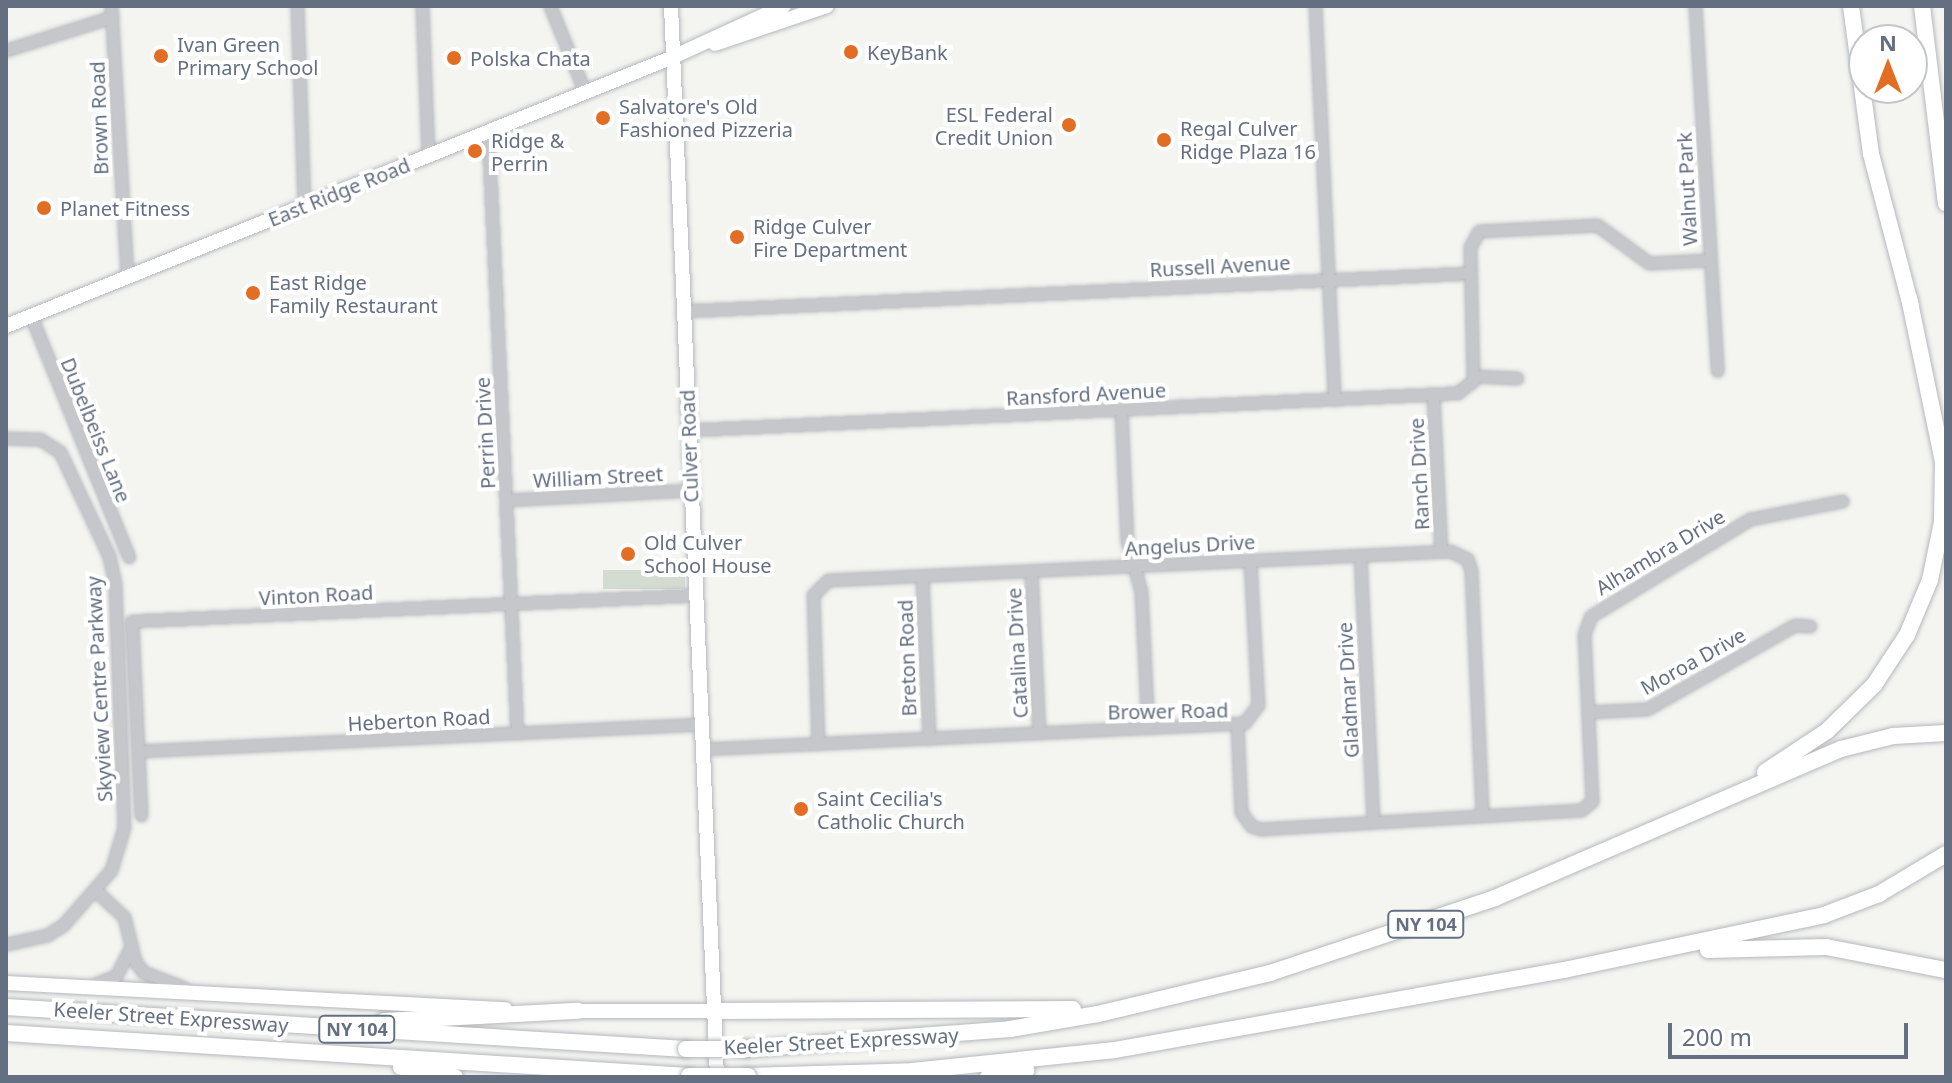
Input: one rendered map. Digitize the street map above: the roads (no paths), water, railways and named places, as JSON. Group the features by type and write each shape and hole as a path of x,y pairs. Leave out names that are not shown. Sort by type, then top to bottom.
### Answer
{"highway":[{"name":"NY 104","path":"1646,832 1775,766 1820,736 1874,685 1914,622 1938,551 1944,477 1909,298 1871,154 1851,6"},
{"path":"1922,6 1946,204"},
{"path":"1909,298 1946,424"},
{"path":"1646,832 1855,745 1946,733"},
{"name":"Keeler Street Expressway","path":"6,1007 686,1049 746,1049 981,1033 1197,991 1411,929 1646,832"},
{"name":"NY 104","path":"1564,970 1824,915 1892,888 1946,854"},
{"path":"1564,970 1782,945 1870,952 1946,970"},
{"name":"Keeler Street Expressway","path":"6,1033 689,1076 926,1070 1160,1043 1564,970"},
{"path":"714,1011 856,1007 1051,1011 1197,991"},
{"path":"233,1020 393,1021 578,1011"},
{"path":"988,1077 1160,1043"},
{"path":"301,1050 455,1077"}],"main road":[{"name":"Culver Road","path":"671,6 717,1077"},
{"name":"East Ridge Road","path":"673,57 784,6"},
{"name":"East Ridge Road","path":"6,326 673,57 820,7"},
{"path":"6,983 578,1011 714,1011"}],"street":[{"path":"297,6 304,206"},
{"path":"422,6 428,156"},
{"path":"550,6 585,92"},
{"path":"1315,6 1334,400"},
{"name":"Walnut Park","path":"1695,6 1717,370"},
{"path":"6,50 112,12"},
{"name":"Brown Road","path":"112,12 127,277"},
{"name":"Perrin Drive","path":"488,132 517,733"},
{"path":"1517,378 1474,376 1470,273 1472,237 1487,229 1597,225 1649,263 1708,260"},
{"name":"Russell Avenue","path":"683,311 1470,273"},
{"name":"Dubelbeiss Lane","path":"31,316 129,557"},
{"name":"Ransford Avenue","path":"689,430 1433,395 1463,392 1474,376"},
{"name":"Ranch Drive","path":"1433,395 1441,551"},
{"path":"1121,410 1127,540 1141,592 1148,728"},
{"name":"Skyview Centre Parkway","path":"6,438 40,439 60,452 109,556 115,585 124,827 119,856 95,890 47,935 6,944"},
{"name":"William Street","path":"507,500 691,490"},
{"name":"Alhambra Drive","path":"1591,805 1584,634 1591,616 1750,519 1842,501"},
{"path":"1441,551 1462,555 1471,570 1482,815"},
{"name":"Angelus Drive","path":"818,744 815,589 828,580 1441,551"},
{"name":"Gladmar Drive","path":"1360,555 1373,822"},
{"path":"1237,724 1250,721 1258,705 1250,560"},
{"name":"Catalina Drive","path":"1031,571 1039,733"},
{"name":"Breton Road","path":"922,576 929,739"},
{"name":"Vinton Road","path":"141,815 132,621 696,595"},
{"name":"Moroa Drive","path":"1588,712 1647,709 1795,625 1810,626"},
{"name":"Heberton Road","path":"138,751 702,724"},
{"name":"Brower Road","path":"703,749 1237,724 1241,812 1251,826 1576,810 1591,805"},
{"path":"95,890 124,917 130,948 143,972 197,992"},
{"path":"79,987 106,983 116,976 130,948"}],"place":[{"name":"KeyBank","path":"851,52"},
{"name":"Ivan Green Primary School","path":"161,56"},
{"name":"Polska Chata","path":"454,58"},
{"name":"Salvatore's Old Fashioned Pizzeria","path":"603,118"},
{"name":"ESL Federal Credit Union","path":"1069,125"},
{"name":"Regal Culver Ridge Plaza 16","path":"1164,140"},
{"name":"Ridge & Perrin","path":"475,151"},
{"name":"Planet Fitness","path":"44,208"},
{"name":"Ridge Culver Fire Department","path":"737,237"},
{"name":"East Ridge Family Restaurant","path":"253,293"},
{"name":"Old Culver School House","path":"628,554"},
{"name":"Saint Cecilia's Catholic Church","path":"801,809"}]}
